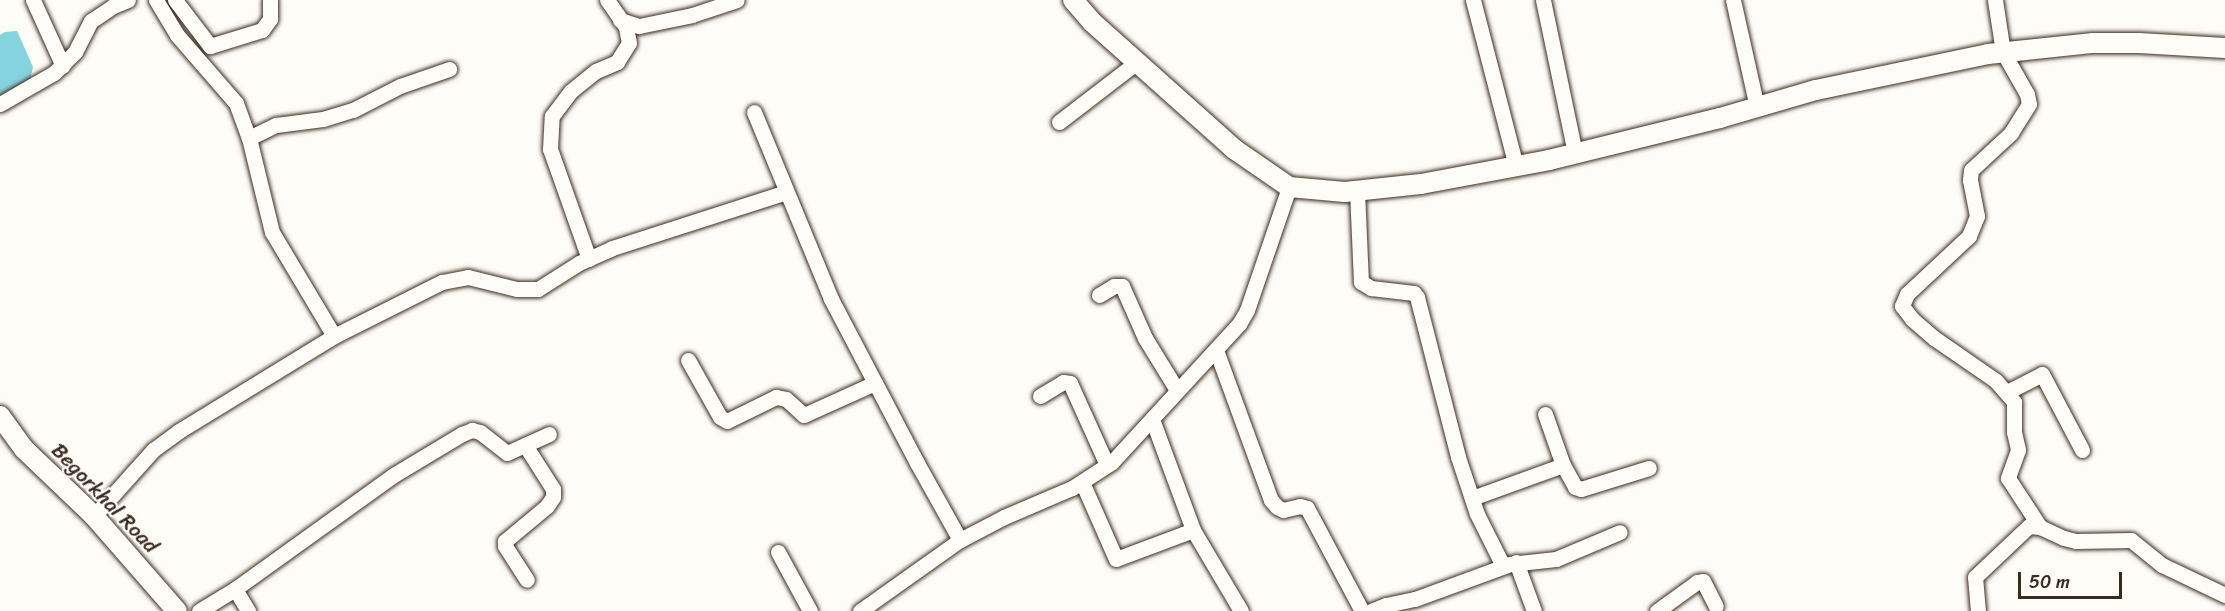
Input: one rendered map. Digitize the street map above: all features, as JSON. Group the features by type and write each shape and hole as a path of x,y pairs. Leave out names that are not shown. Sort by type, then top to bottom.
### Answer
{"street":[{"path":"33,0 63,66"},
{"path":"0,104 63,66 75,52 91,21 113,6 128,0"},
{"path":"156,0 177,34 232,97 249,138 272,231 334,336"},
{"path":"176,0 210,46 262,30 270,19 270,0"},
{"path":"589,259 550,149 552,116 571,91 596,71 617,62 629,44 626,27 607,0"},
{"path":"621,20 639,26 692,15 737,0"},
{"path":"1073,0 1092,22 1234,149 1289,187 1357,191 1421,184 1516,166 1720,118 1816,90 2003,52 2127,43 2225,48"},
{"path":"1473,0 1516,166"},
{"path":"1542,0 1575,153"},
{"path":"1733,0 1757,107"},
{"path":"1996,1 2003,52 2027,94 2029,104 2026,113 2011,133 1971,170 1970,180 1977,216 1969,236 1906,294 1902,306 1912,319 1934,338 2007,392 2015,408 2014,432 2018,450 2008,478 2040,527"},
{"path":"1059,122 1137,63"},
{"path":"249,138 276,125 323,119 353,110 410,81 449,69"},
{"path":"754,112 831,299 960,540"},
{"path":"860,611 910,573 960,540 1004,517 1082,482 1107,465 1231,334 1247,310 1289,187"},
{"path":"1357,191 1361,282 1371,288 1414,293 1417,297 1458,456 1472,498 1489,540 1510,564 1534,611"},
{"path":"94,516 153,450 179,431 334,336 456,278 468,277 530,291 538,289 589,259 620,245 786,192"},
{"path":"1099,295 1114,286 1122,286 1145,338 1177,390"},
{"path":"1216,350 1271,500 1276,507 1283,510 1300,506 1307,508 1362,611"},
{"path":"688,360 720,417 727,421 776,397 786,399 804,415 875,383"},
{"path":"2007,392 2042,374 2082,450"},
{"path":"1040,396 1063,382 1070,383 1107,465"},
{"path":"1545,414 1563,465 1575,487 1581,489 1649,468"},
{"name":"Begorkhal Road","path":"0,416 24,449 94,516 177,611"},
{"path":"1152,419 1193,530 1241,611"},
{"path":"199,611 235,589 392,476 462,434 472,430 480,432 507,453 549,434"},
{"path":"525,445 551,483 553,497 547,506 505,541 504,546 527,579"},
{"path":"1472,498 1563,465"},
{"path":"1082,482 1116,560 1193,530"},
{"path":"1978,611 1974,583 1979,572 2030,525 2064,538 2076,540 2131,540 2162,565 2225,595"},
{"path":"1371,611 1418,605 1510,564 1556,559 1620,532"},
{"path":"778,552 810,611"},
{"path":"1657,611 1697,582 1703,581 1716,606"},
{"path":"235,589 248,611"}],"water":[{"path":"17,31 33,67 30,80 0,99 0,35"}]}
